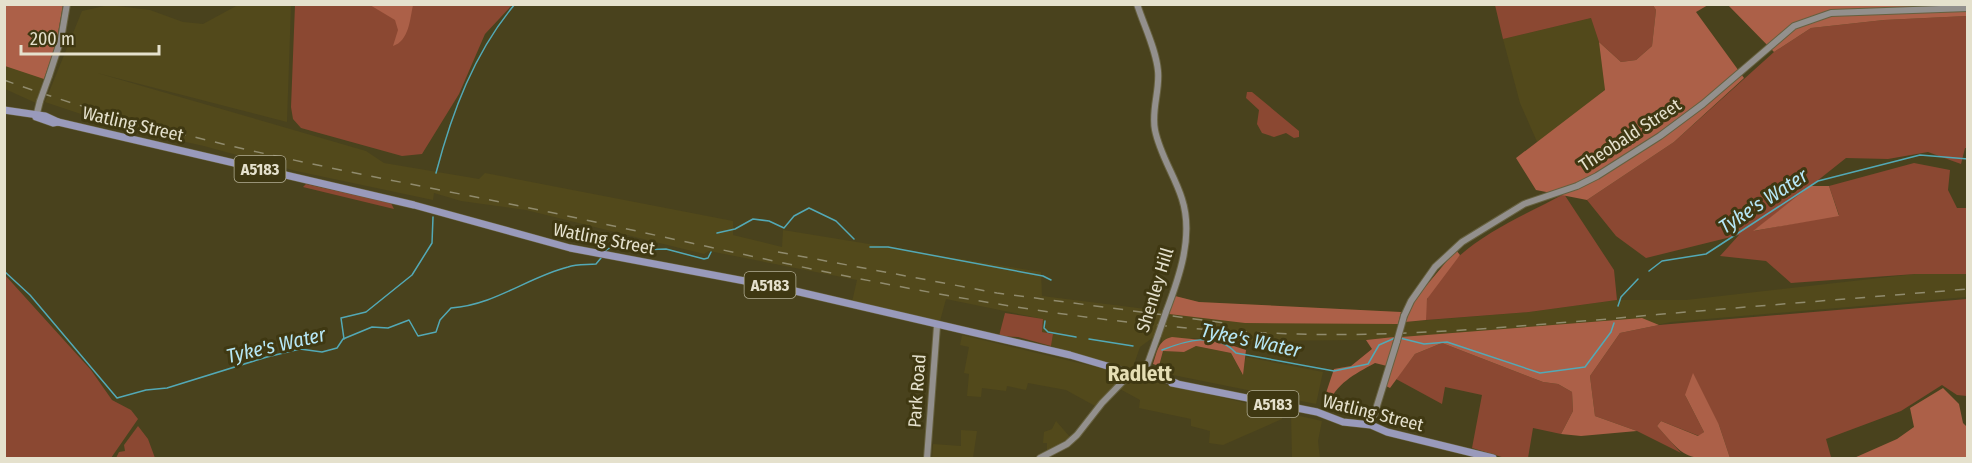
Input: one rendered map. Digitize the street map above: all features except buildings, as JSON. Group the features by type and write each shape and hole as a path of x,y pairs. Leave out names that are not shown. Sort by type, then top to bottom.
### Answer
{"main road":[{"name":"A5183","path":"4,110 36,117"},
{"name":"Watling Street","path":"36,117 51,123 58,122 400,202 596,254 773,286 1070,356 1131,373 1151,374 1176,383 1299,411 1317,412 1343,422 1371,425 1387,432 1493,459"}],"street":[{"path":"36,117 60,39 67,4"},
{"name":"Shenley Hill","path":"1137,4 1158,70 1154,104 1155,131 1182,200 1185,223 1185,246 1179,273 1145,375"},
{"name":"Theobald Street","path":"1371,425 1404,316 1416,293 1435,267 1462,242 1524,204 1577,186 1598,176 1660,136 1703,104 1786,31 1802,21 1831,13 1968,8"},
{"name":"Park Road","path":"927,459 938,326"},
{"path":"1040,459 1077,435 1102,403 1131,373"}],"shaded area":[{"path":"4,5 63,5 56,44 44,79 5,66"},
{"path":"5,5 48,62 36,103 5,89"},
{"path":"109,5 150,10 183,22 203,24 238,5 291,5 287,122 97,73 366,151 384,163 479,179 485,173 733,221 733,235 782,247 783,230 1041,272 1042,296 1162,311 1155,336 1140,347 1132,370 1051,346 1053,334 1042,332 1043,319 946,299 940,321 852,302 857,280 709,251 704,254 526,210 461,201 434,193 433,200 296,171 204,146 123,128 45,102 82,11"},
{"path":"295,5 512,5 485,34 459,94 422,154 402,156 301,128 293,119 291,107"},
{"path":"370,5 413,5 406,35 398,43 393,46 398,30 395,20"},
{"path":"1495,5 1653,5 1656,10 1652,46 1636,60 1621,62 1599,42 1591,18 1503,39"},
{"path":"1653,5 1708,5 1696,12 1744,78 1674,142 1587,200 1536,190 1516,158 1605,90 1599,42 1621,62 1636,60 1652,46 1656,10"},
{"path":"1728,5 1967,5 1967,16 1884,20 1811,28 1774,52"},
{"path":"1967,16 1968,148 1965,148 1961,164 1928,152 1888,159 1846,158 1754,231 1839,215 1829,186 1914,163 1950,170 1948,190 1957,208 1967,208 1967,274 1915,274 1791,283 1766,261 1720,256 1739,235 1646,258 1616,236 1587,200 1674,142 1774,52 1811,28 1884,20"},
{"path":"1591,18 1599,42 1605,90 1538,144 1520,103 1503,39"},
{"path":"1247,92 1252,92 1299,131 1299,137 1294,138 1286,133 1274,137 1262,133 1257,124 1259,110 1246,98"},
{"path":"306,184 391,203 394,209 303,187"},
{"path":"1810,186 1829,186 1839,216 1753,231"},
{"path":"1564,194 1614,270 1617,300 1529,312 1426,320 1428,297 1439,278 1453,262 1487,235"},
{"path":"1456,250 1460,255 1427,299 1426,320 1405,322 1416,298"},
{"path":"1915,274 1967,274 1967,297 1671,322 1637,329 1400,340 1405,322 1529,312 1617,300 1686,300"},
{"path":"5,275 91,370 112,400 131,410 138,419 111,458 5,458"},
{"path":"1175,296 1199,302 1401,312 1394,337 1366,340 1219,341 1194,338 1163,346 1161,336"},
{"path":"1175,296 1199,302 1401,312 1398,324 1245,323 1169,314"},
{"path":"1967,299 1967,396 1957,395 1942,385 1901,411 1826,439 1831,457 1730,458 1719,425 1685,395 1704,432 1699,436 1661,421 1657,426 1681,453 1637,431 1595,416 1590,376 1620,333 1659,325"},
{"path":"1005,313 1043,319 1042,332 1053,334 1051,346 1018,337 999,336"},
{"path":"1642,318 1659,325 1620,333 1590,376 1595,416 1637,431 1581,436 1561,434 1573,411 1572,392 1558,384 1543,382 1442,343 1415,354 1390,388 1386,386 1401,337"},
{"path":"962,335 1121,373 1123,380 1095,406 1066,390 1028,383 1026,390 1007,386 1006,391 982,388 981,397 967,396 969,374 964,373 969,347 960,345"},
{"path":"1172,337 1221,342 1246,350 1243,375 1231,353 1196,346 1184,352 1163,351 1159,366 1153,364 1161,344"},
{"path":"1394,337 1387,366 1375,363 1346,380 1327,406 1322,405 1334,369 1351,366 1372,349 1366,340"},
{"path":"1442,343 1543,382 1558,384 1572,392 1573,411 1561,434 1533,428 1528,458 1505,458 1472,448 1482,395 1445,387 1442,404 1396,379 1415,354"},
{"path":"1196,346 1231,353 1242,374 1246,357 1323,372 1316,404 1158,372 1163,351 1184,352"},
{"path":"1693,373 1719,425 1730,458 1704,458 1688,455 1681,451 1657,426 1661,421 1698,436 1704,432 1685,395"},
{"path":"1133,377 1282,412 1282,419 1223,445 1209,443 1210,431 1191,426 1191,419 1139,408 1140,400 1120,389"},
{"path":"1943,388 1959,404 1963,423 1967,427 1967,458 1854,458 1897,439 1914,427 1910,408"},
{"path":"1291,414 1322,421 1318,441 1320,458 1292,458"},
{"path":"1056,421 1070,437 1047,452 1047,443 1043,443 1044,432 1052,429"},
{"path":"138,426 148,439 155,458 116,458 119,452 125,451 124,445"},
{"path":"961,430 977,431 973,458 932,458 933,444 961,446"}],"waterway":[{"path":"436,173 449,128 466,84 488,42 515,4"},
{"name":"Tyke's Water","path":"1649,271 1662,261 1706,254 1818,181 1920,155 1968,159"},
{"name":"Tyke's Water","path":"717,233 735,229 753,219 769,221 784,228 794,216 809,208 836,221 854,239"},
{"path":"344,339 341,318 366,312 412,275 432,243 433,217"},
{"name":"Tyke's Water","path":"605,251 611,247 636,250 666,249 704,259 708,258 711,252"},
{"name":"Tyke's Water","path":"870,247 888,247 1043,276 1051,280"},
{"name":"Tyke's Water","path":"4,271 30,295 117,398 146,390 167,388 300,349 322,352 337,348 343,339 372,327 388,328 409,320 418,336 436,332 440,320 451,308 482,302 553,272 578,265 596,264 601,258"},
{"name":"Tyke's Water","path":"1618,306 1621,297 1638,279"},
{"name":"Tyke's Water","path":"1045,321 1044,328 1048,332 1076,337"},
{"name":"Tyke's Water","path":"1400,338 1424,344 1447,342 1540,373 1585,367 1611,332 1614,323"},
{"name":"Tyke's Water","path":"1162,350 1190,341 1210,340 1228,346 1236,353 1334,371 1368,364 1379,345 1395,338"},
{"name":"Tyke's Water","path":"1089,339 1133,346"}],"railway":[{"path":"4,80 138,122 274,156 921,291 1109,320 1203,329 1298,334 1415,333 1968,289"},
{"path":"778,252 997,293 1225,323"}],"district":[{"name":"Radlett","path":"1140,374"}]}
